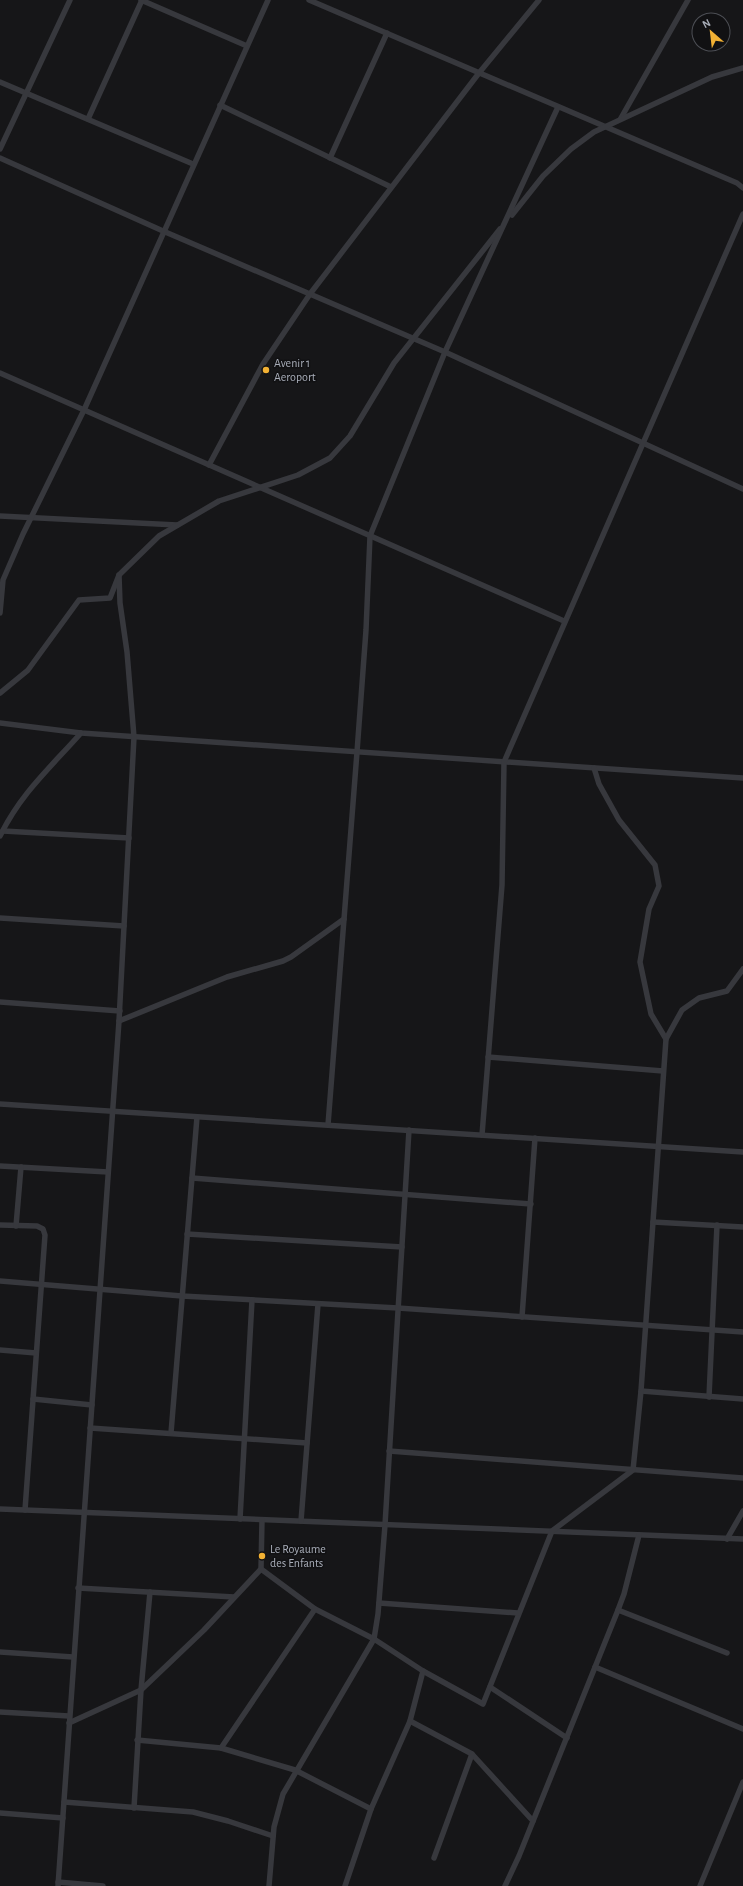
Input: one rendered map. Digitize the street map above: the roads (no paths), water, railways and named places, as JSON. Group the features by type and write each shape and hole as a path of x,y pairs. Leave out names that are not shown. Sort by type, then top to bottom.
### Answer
{"street":[{"path":"0,149 70,0"},
{"path":"88,119 141,0 248,46"},
{"path":"0,613 3,580 31,518 84,410 193,164 268,0"},
{"path":"309,0 737,183 743,188"},
{"path":"209,465 263,364 310,294 479,73 539,0"},
{"path":"621,118 688,0"},
{"path":"330,158 387,33"},
{"path":"0,693 28,670 79,600 110,598 120,575 159,536 219,501 263,488 298,475 330,458 350,436 394,363 543,176 571,149 604,126 712,78 743,68"},
{"path":"0,82 193,164"},
{"path":"220,105 391,187"},
{"path":"328,1125 358,752 366,630 370,536 445,352 558,107"},
{"path":"0,158 163,231 445,352 743,488"},
{"path":"482,1135 502,885 504,762 564,621 743,214"},
{"path":"0,373 564,621"},
{"path":"0,516 178,525"},
{"path":"103,1886 58,1884 83,1512 120,1011 134,737 127,652 120,603 120,575"},
{"path":"0,723 81,733 134,737 743,778"},
{"path":"81,733 20,800 1,834 129,838"},
{"path":"594,768 600,784 619,820 655,865 659,886 649,909 640,962 651,1014 666,1039"},
{"path":"0,918 124,926"},
{"path":"119,1021 227,977 283,961 291,957 344,919"},
{"path":"260,1569 315,1609 374,1639 423,1671 483,1704 518,1613 552,1531 633,1470 641,1391 666,1039 682,1010 699,998 727,991 743,970"},
{"path":"0,1002 120,1011"},
{"path":"488,1057 664,1070"},
{"path":"0,1104 743,1152"},
{"path":"171,1433 197,1117"},
{"path":"269,1886 273,1836 283,1794 295,1770 374,1639 379,1603 385,1525 409,1130"},
{"path":"522,1317 535,1138"},
{"path":"0,1166 108,1172"},
{"path":"16,1226 21,1167"},
{"path":"192,1178 531,1204"},
{"path":"653,1222 743,1227"},
{"path":"0,1225 37,1226 43,1229 45,1234 25,1510"},
{"path":"709,1397 717,1225"},
{"path":"187,1234 402,1247"},
{"path":"0,1281 182,1296 398,1308 743,1332"},
{"path":"240,1519 243,1438 252,1300"},
{"path":"301,1521 318,1304"},
{"path":"0,1350 36,1352"},
{"path":"641,1391 743,1399"},
{"path":"33,1399 92,1405"},
{"path":"90,1428 307,1443"},
{"path":"389,1451 743,1478"},
{"path":"0,1509 743,1539"},
{"path":"727,1539 743,1511"},
{"path":"0,1712 69,1719 141,1690 204,1630 260,1569 262,1520"},
{"path":"505,1886 567,1738 618,1610 624,1594 639,1535"},
{"path":"78,1588 234,1597"},
{"path":"134,1808 141,1690 150,1592"},
{"path":"379,1603 518,1613"},
{"path":"222,1748 315,1609"},
{"path":"618,1610 727,1653"},
{"path":"0,1652 74,1656"},
{"path":"595,1667 743,1729"},
{"path":"345,1886 371,1809 410,1721 423,1671"},
{"path":"490,1686 567,1738"},
{"path":"410,1721 472,1754 533,1821"},
{"path":"138,1740 222,1748 295,1770 371,1809"},
{"path":"434,1858 472,1754"},
{"path":"700,1886 743,1782"},
{"path":"64,1802 207,1815 273,1836"},
{"path":"0,1813 62,1818"}],"place":[{"name":"Avenir 1 Aeroport","path":"266,370"},
{"name":"Le Royaume des Enfants","path":"262,1556"}]}
